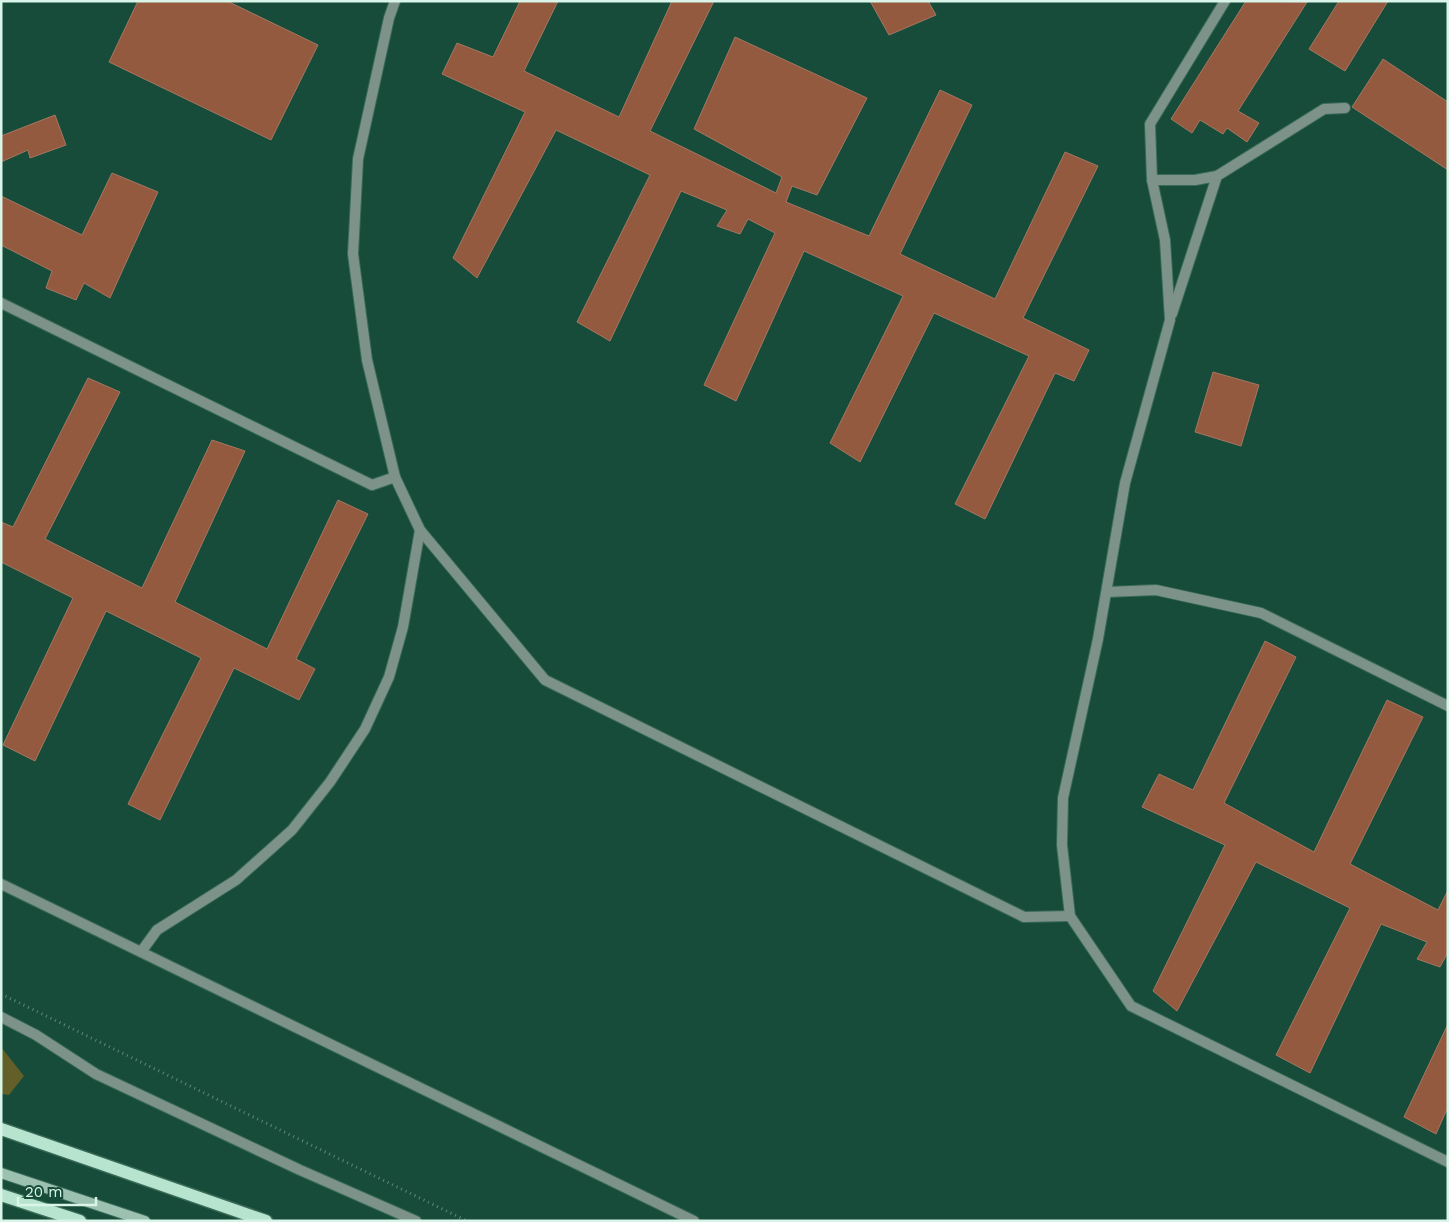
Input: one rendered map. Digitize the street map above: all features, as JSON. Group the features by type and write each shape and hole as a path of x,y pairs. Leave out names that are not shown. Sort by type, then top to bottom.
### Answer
{"main road":[{"path":"1,1129 266,1221"},
{"path":"1,1173 145,1221"},
{"path":"1,1195 80,1221"}],"street":[{"path":"395,1 389,18 358,159 352,254 367,360 395,477 420,530 545,680 1024,917 1070,916"},
{"path":"1170,320 1165,240 1152,180 1150,124 1225,1"},
{"path":"1152,180 1195,180 1217,176 1324,109 1345,108"},
{"path":"1217,176 1170,320 1125,483 1107,592 1063,798 1062,845 1070,916 1131,1006 1448,1162"},
{"path":"1,303 372,485 395,477"},
{"path":"141,952 157,930 236,880 285,837 330,782 365,729 389,677 403,627 420,530"},
{"path":"1107,592 1156,590 1261,613 1448,706"},
{"path":"1,884 694,1221"},
{"path":"1,1017 36,1035 96,1074 300,1170 416,1221"}],"path":[{"path":"1,994 466,1221"}],"shaded area":[{"path":"1,1047 24,1076 9,1095 1,1094"}],"building":[{"path":"138,1 227,1 318,45 271,140 109,62"},
{"path":"520,1 558,1 524,71 619,117 672,1 714,1 650,131 776,193 782,177 694,129 735,37 867,98 817,195 792,186 786,202 869,236 940,90 972,105 900,254 995,299 1065,152 1098,166 1023,318 1089,350 1074,381 1055,373 985,519 955,504 1029,356 934,313 860,462 830,443 903,296 804,251 736,401 704,385 775,233 748,219 740,234 717,226 727,210 681,191 610,341 577,322 650,175 556,130 477,278 453,258 525,112 442,74 457,43 493,57"},
{"path":"870,1 928,1 936,15 889,35"},
{"path":"1246,1 1307,2 1238,111 1259,123 1247,142 1227,128 1223,134 1200,120 1192,133 1171,119"},
{"path":"1339,1 1388,1 1345,71 1309,49"},
{"path":"1383,59 1448,102 1448,170 1352,107"},
{"path":"55,115 66,145 30,158 28,150 1,162 1,136"},
{"path":"112,173 158,192 110,298 84,283 76,300 46,288 52,271 1,245 1,196 82,235"},
{"path":"1213,372 1259,385 1241,446 1195,432"},
{"path":"88,378 120,392 45,539 142,588 212,440 245,451 175,602 267,649 338,500 368,514 296,659 315,669 299,700 234,668 160,820 128,804 201,658 106,611 35,761 3,745 73,598 1,562 1,522 13,527"},
{"path":"1265,641 1296,657 1224,803 1314,852 1387,700 1423,717 1350,864 1438,910 1448,890 1448,952 1440,967 1417,959 1427,942 1381,924 1310,1073 1276,1055 1350,908 1256,862 1177,1011 1153,991 1225,845 1142,807 1159,774 1193,790"},
{"path":"1448,1024 1448,1107 1436,1134 1404,1117"}]}
